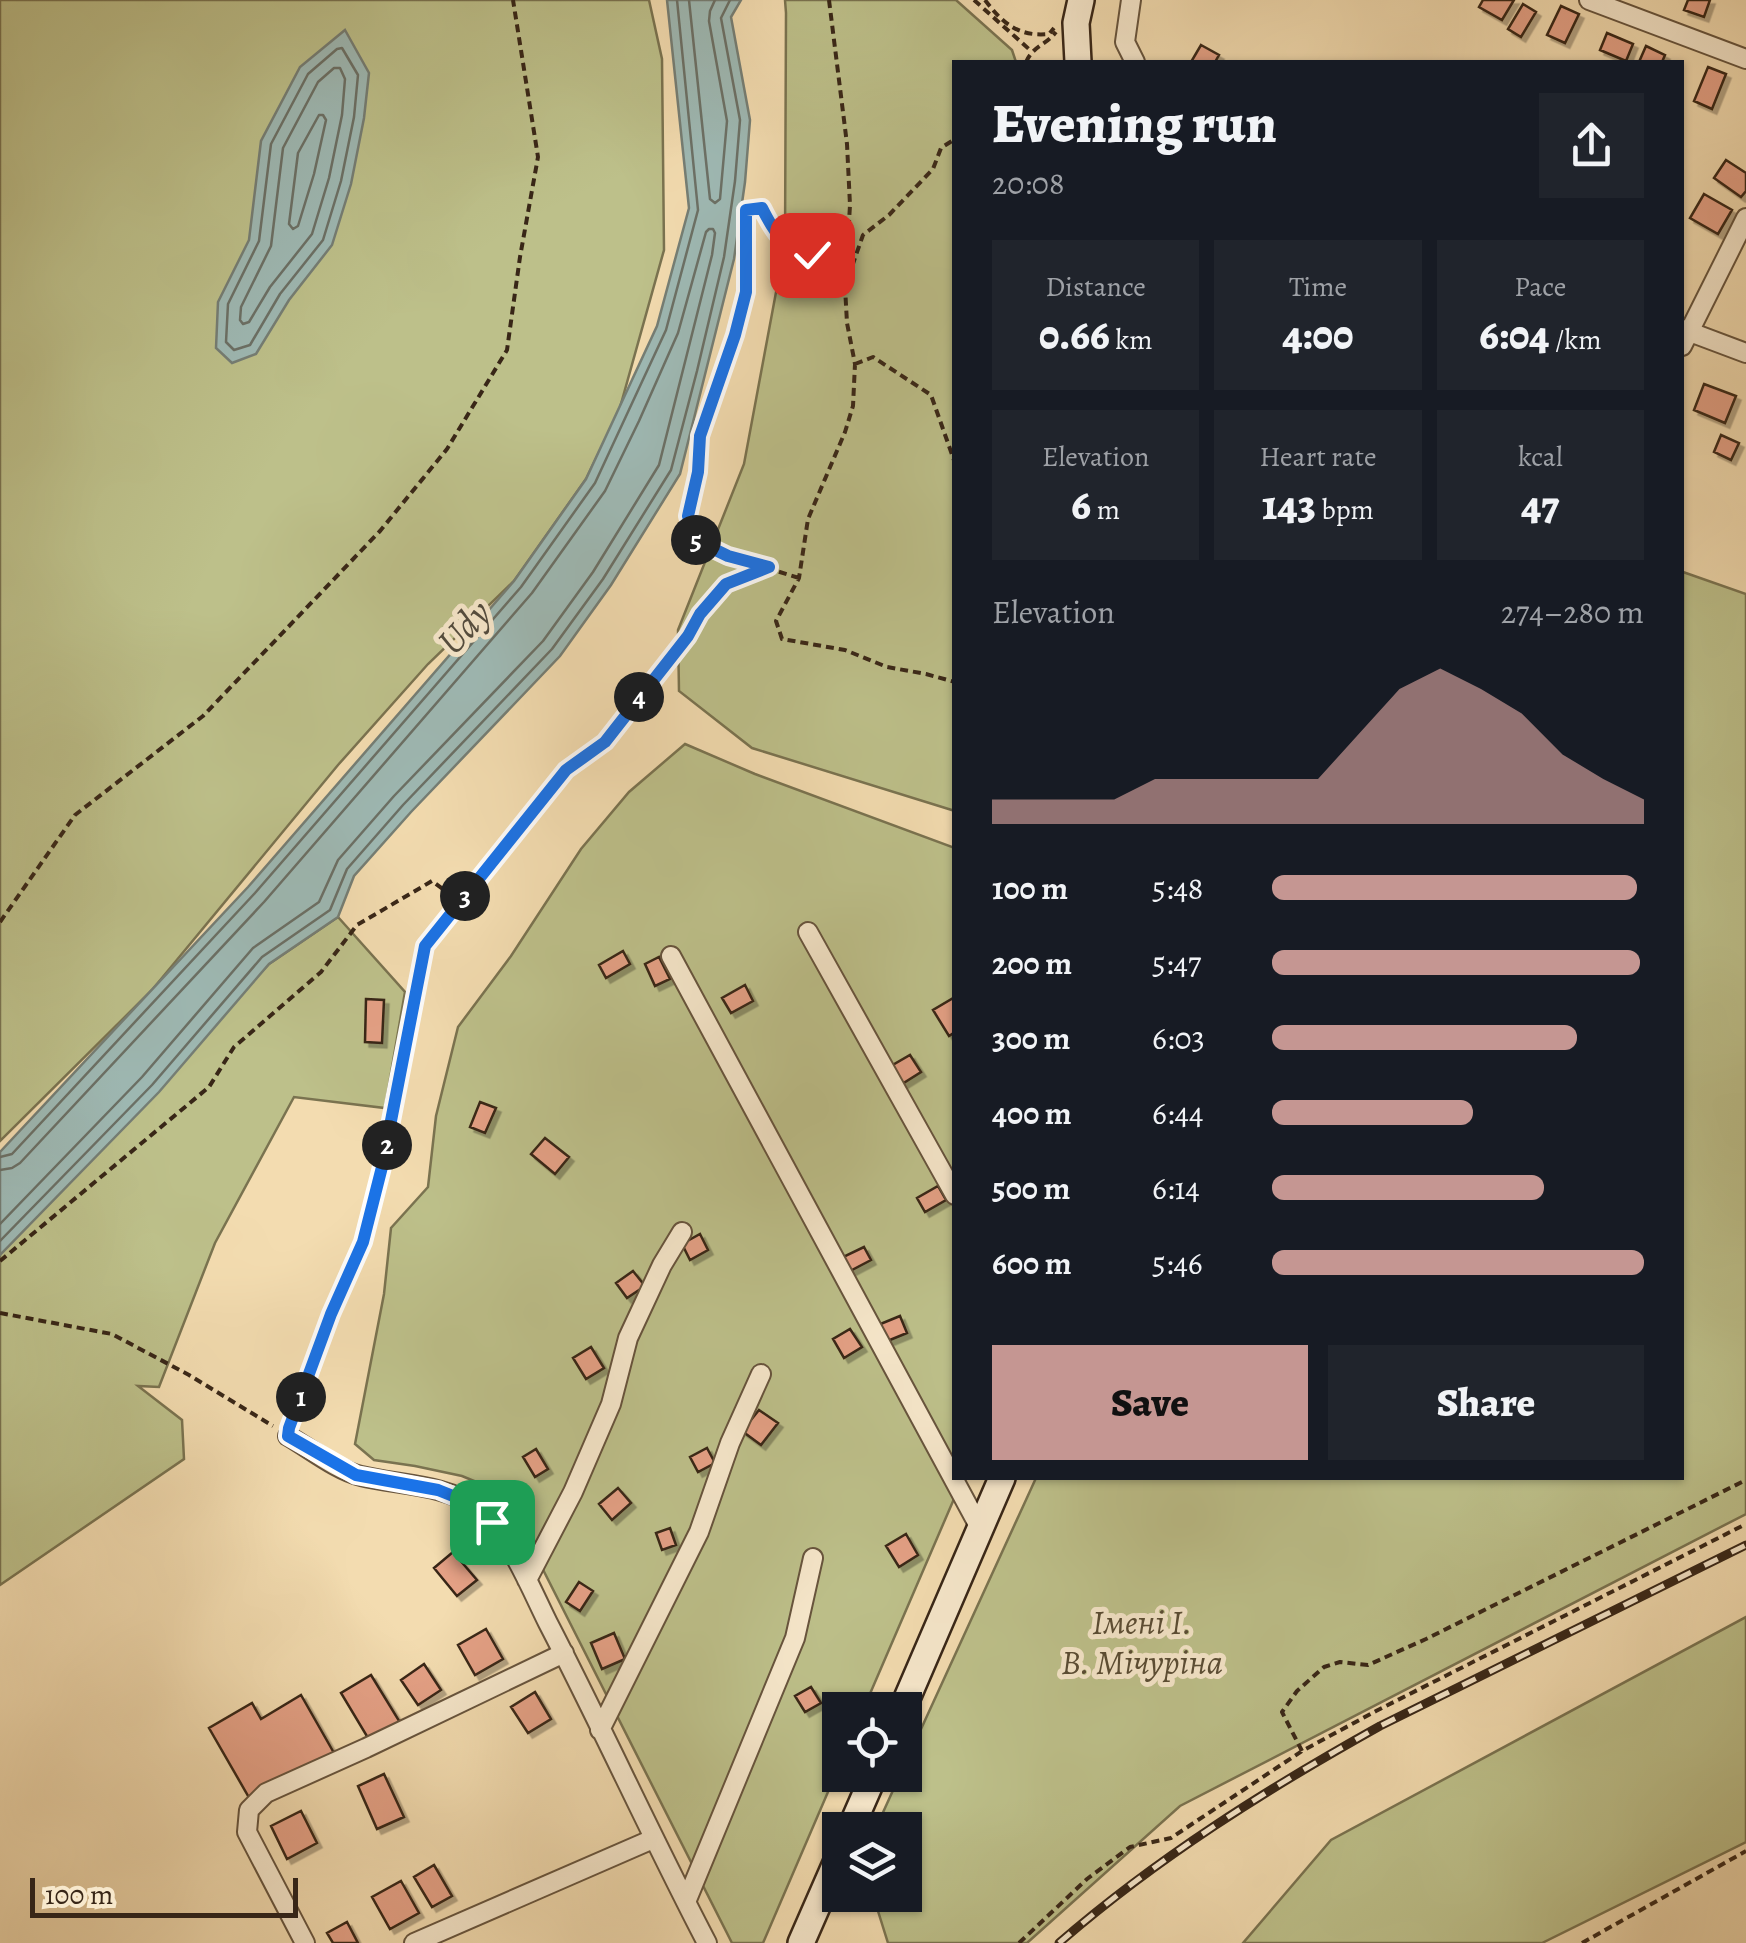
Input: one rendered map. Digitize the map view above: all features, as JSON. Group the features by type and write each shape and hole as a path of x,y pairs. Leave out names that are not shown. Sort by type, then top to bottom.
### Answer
{"main road":[{"path":"1078,60 1076,22 1081,1"},
{"path":"910,1692 1001,1480"},
{"path":"801,1943 822,1895"}],"street":[{"path":"1131,0 1125,42 1134,60"},
{"path":"1590,0 1746,59"},
{"path":"1746,218 1685,335 1746,353"},
{"path":"808,932 952,1190"},
{"path":"671,956 952,1476"},
{"path":"526,1580 573,1492 611,1404 628,1338 682,1232"},
{"path":"600,1730 700,1532 730,1442 761,1374"},
{"path":"288,1436 356,1475 438,1490 473,1504 492,1522 564,1653 707,1943"},
{"path":"954,1480 980,1528"},
{"path":"686,1902 795,1638 813,1558"},
{"path":"305,1943 247,1832 249,1810 266,1793 564,1653"},
{"path":"414,1943 653,1840"}],"path":[{"path":"0,922 75,815 203,716 380,531 447,450 506,350 538,157 513,0"},
{"path":"828,0 847,144 850,205 846,287 847,322 855,364 853,406 808,520 799,578 776,622 782,639 845,650 887,667 952,681"},
{"path":"974,0 1032,51"},
{"path":"985,0 1015,30 1033,36 1049,34 1058,22"},
{"path":"1027,60 1081,1"},
{"path":"846,287 863,235 933,169 942,148 952,141"},
{"path":"799,578 728,556 697,541 688,516 698,472 700,436 746,292 746,210 762,208 785,244 812,255 846,287"},
{"path":"855,364 873,357 931,395 952,454"},
{"path":"0,1312 112,1334 188,1374 288,1436 331,1314 363,1242 382,1167 425,946 566,770 605,742 726,584 769,567"},
{"path":"0,1261 208,1087 234,1048 321,972 357,925 432,881 460,902"},
{"path":"1302,1751 1282,1712 1296,1691 1324,1667 1340,1662 1368,1665 1746,1480"},
{"path":"1019,1943 1088,1879 1130,1847 1171,1838 1302,1751 1746,1524"},
{"path":"1582,1943 1746,1851"}],"green space":[{"path":"0,0 649,0 662,59 664,250 619,411 586,479 514,581 428,664 338,765 152,990 0,1141"},
{"path":"785,0 956,0 1012,50 1015,60 952,60 952,810 752,748 679,691 678,630 744,464 785,244"},
{"name":"Імені І. В. Мічуріна","path":"1684,572 1746,594 1746,1514 1180,1806 1027,1943 888,1943 878,1912 922,1912 922,1812 883,1812 892,1792 922,1792 922,1727 1035,1480 1684,1480"},
{"path":"685,744 952,847 952,1480 962,1480 871,1692 822,1692 822,1792 828,1792 763,1943 732,1943 501,1492 462,1476 374,1460 355,1444 384,1294 391,1228 428,1187 436,1116 458,1027 511,956 581,849 629,792"},
{"path":"338,917 405,992 385,1108 294,1097 215,1243 159,1387 138,1386 182,1420 184,1459 0,1585 0,1248 269,964"},
{"path":"1746,1617 1746,1842 1542,1943 1243,1943 1331,1840"}],"water":[{"path":"667,0 741,0 731,17 750,120 734,259 680,474 611,585 560,656 354,876 338,917 269,964 159,1092 0,1255 0,1152 248,887 514,581 586,479 657,326 689,208"},
{"path":"345,30 369,73 351,184 332,245 289,300 256,354 232,363 216,348 218,302 249,240 261,141 300,67"}],"building":[{"path":"1483,0 1514,0 1502,20 1479,7"},
{"path":"1688,0 1710,0 1704,17 1684,10"},
{"path":"1523,4 1536,12 1521,37 1508,29"},
{"path":"1561,6 1579,14 1565,43 1547,35"},
{"path":"1607,33 1633,44 1626,60 1600,50"},
{"path":"1201,45 1219,55 1216,60 1192,60"},
{"path":"1646,46 1665,55 1663,60 1640,60"},
{"path":"1708,67 1726,74 1712,109 1694,101"},
{"path":"1726,160 1746,173 1746,191 1741,197 1714,178"},
{"path":"1704,194 1732,210 1718,234 1690,218"},
{"path":"1704,384 1736,396 1725,423 1694,410"},
{"path":"1721,435 1739,443 1731,460 1714,452"},
{"path":"623,951 630,964 606,978 599,965"},
{"path":"659,957 670,979 655,986 645,964"},
{"path":"745,985 753,1001 731,1013 722,998"},
{"path":"366,999 384,1000 382,1043 365,1042"},
{"path":"952,999 952,1034 949,1036 933,1010"},
{"path":"910,1055 921,1072 902,1084 891,1066"},
{"path":"480,1102 496,1108 485,1133 470,1127"},
{"path":"545,1138 569,1157 555,1174 531,1154"},
{"path":"938,1186 946,1200 925,1212 917,1198"},
{"path":"700,1234 708,1250 690,1260 682,1244"},
{"path":"864,1247 871,1260 850,1271 843,1257"},
{"path":"633,1271 645,1286 627,1298 616,1283"},
{"path":"900,1316 907,1333 885,1342 878,1325"},
{"path":"850,1329 862,1347 844,1358 833,1339"},
{"path":"591,1347 604,1368 586,1379 573,1358"},
{"path":"759,1410 778,1423 761,1445 742,1431"},
{"path":"707,1448 715,1463 698,1472 690,1457"},
{"path":"536,1449 548,1469 535,1477 523,1457"},
{"path":"618,1488 631,1503 612,1520 599,1504"},
{"path":"670,1528 676,1545 662,1550 656,1533"},
{"path":"906,1534 918,1555 899,1567 886,1546"},
{"path":"453,1552 477,1580 457,1596 434,1568"},
{"path":"579,1582 593,1591 580,1611 566,1602"},
{"path":"486,1629 503,1659 475,1675 458,1645"},
{"path":"614,1633 625,1659 602,1669 591,1643"},
{"path":"424,1664 441,1690 418,1705 401,1680"},
{"path":"371,1675 401,1724 371,1743 341,1693"},
{"path":"811,1687 821,1703 805,1712 795,1696"},
{"path":"535,1692 551,1719 528,1733 511,1707"},
{"path":"301,1695 334,1753 251,1801 209,1728 252,1703 261,1719"},
{"path":"384,1774 404,1817 377,1829 358,1786"},
{"path":"301,1811 317,1843 287,1859 271,1826"},
{"path":"434,1865 452,1896 432,1907 414,1877"},
{"path":"401,1881 419,1913 390,1929 372,1897"},
{"path":"347,1922 358,1943 333,1943 327,1933"}],"railway":[{"path":"1059,1943 1174,1854 1338,1750 1746,1545"}],"route":[{"path":"492,1522 473,1504 438,1490 356,1475 288,1436 289,1428 331,1314 363,1242 382,1167 425,946 566,770 605,742 726,584 769,567 728,556 697,541 688,516 698,472 700,436 746,292 746,210 762,208 785,244 812,255"}],"water label":[{"name":"Udy","path":"464,627"}]}
